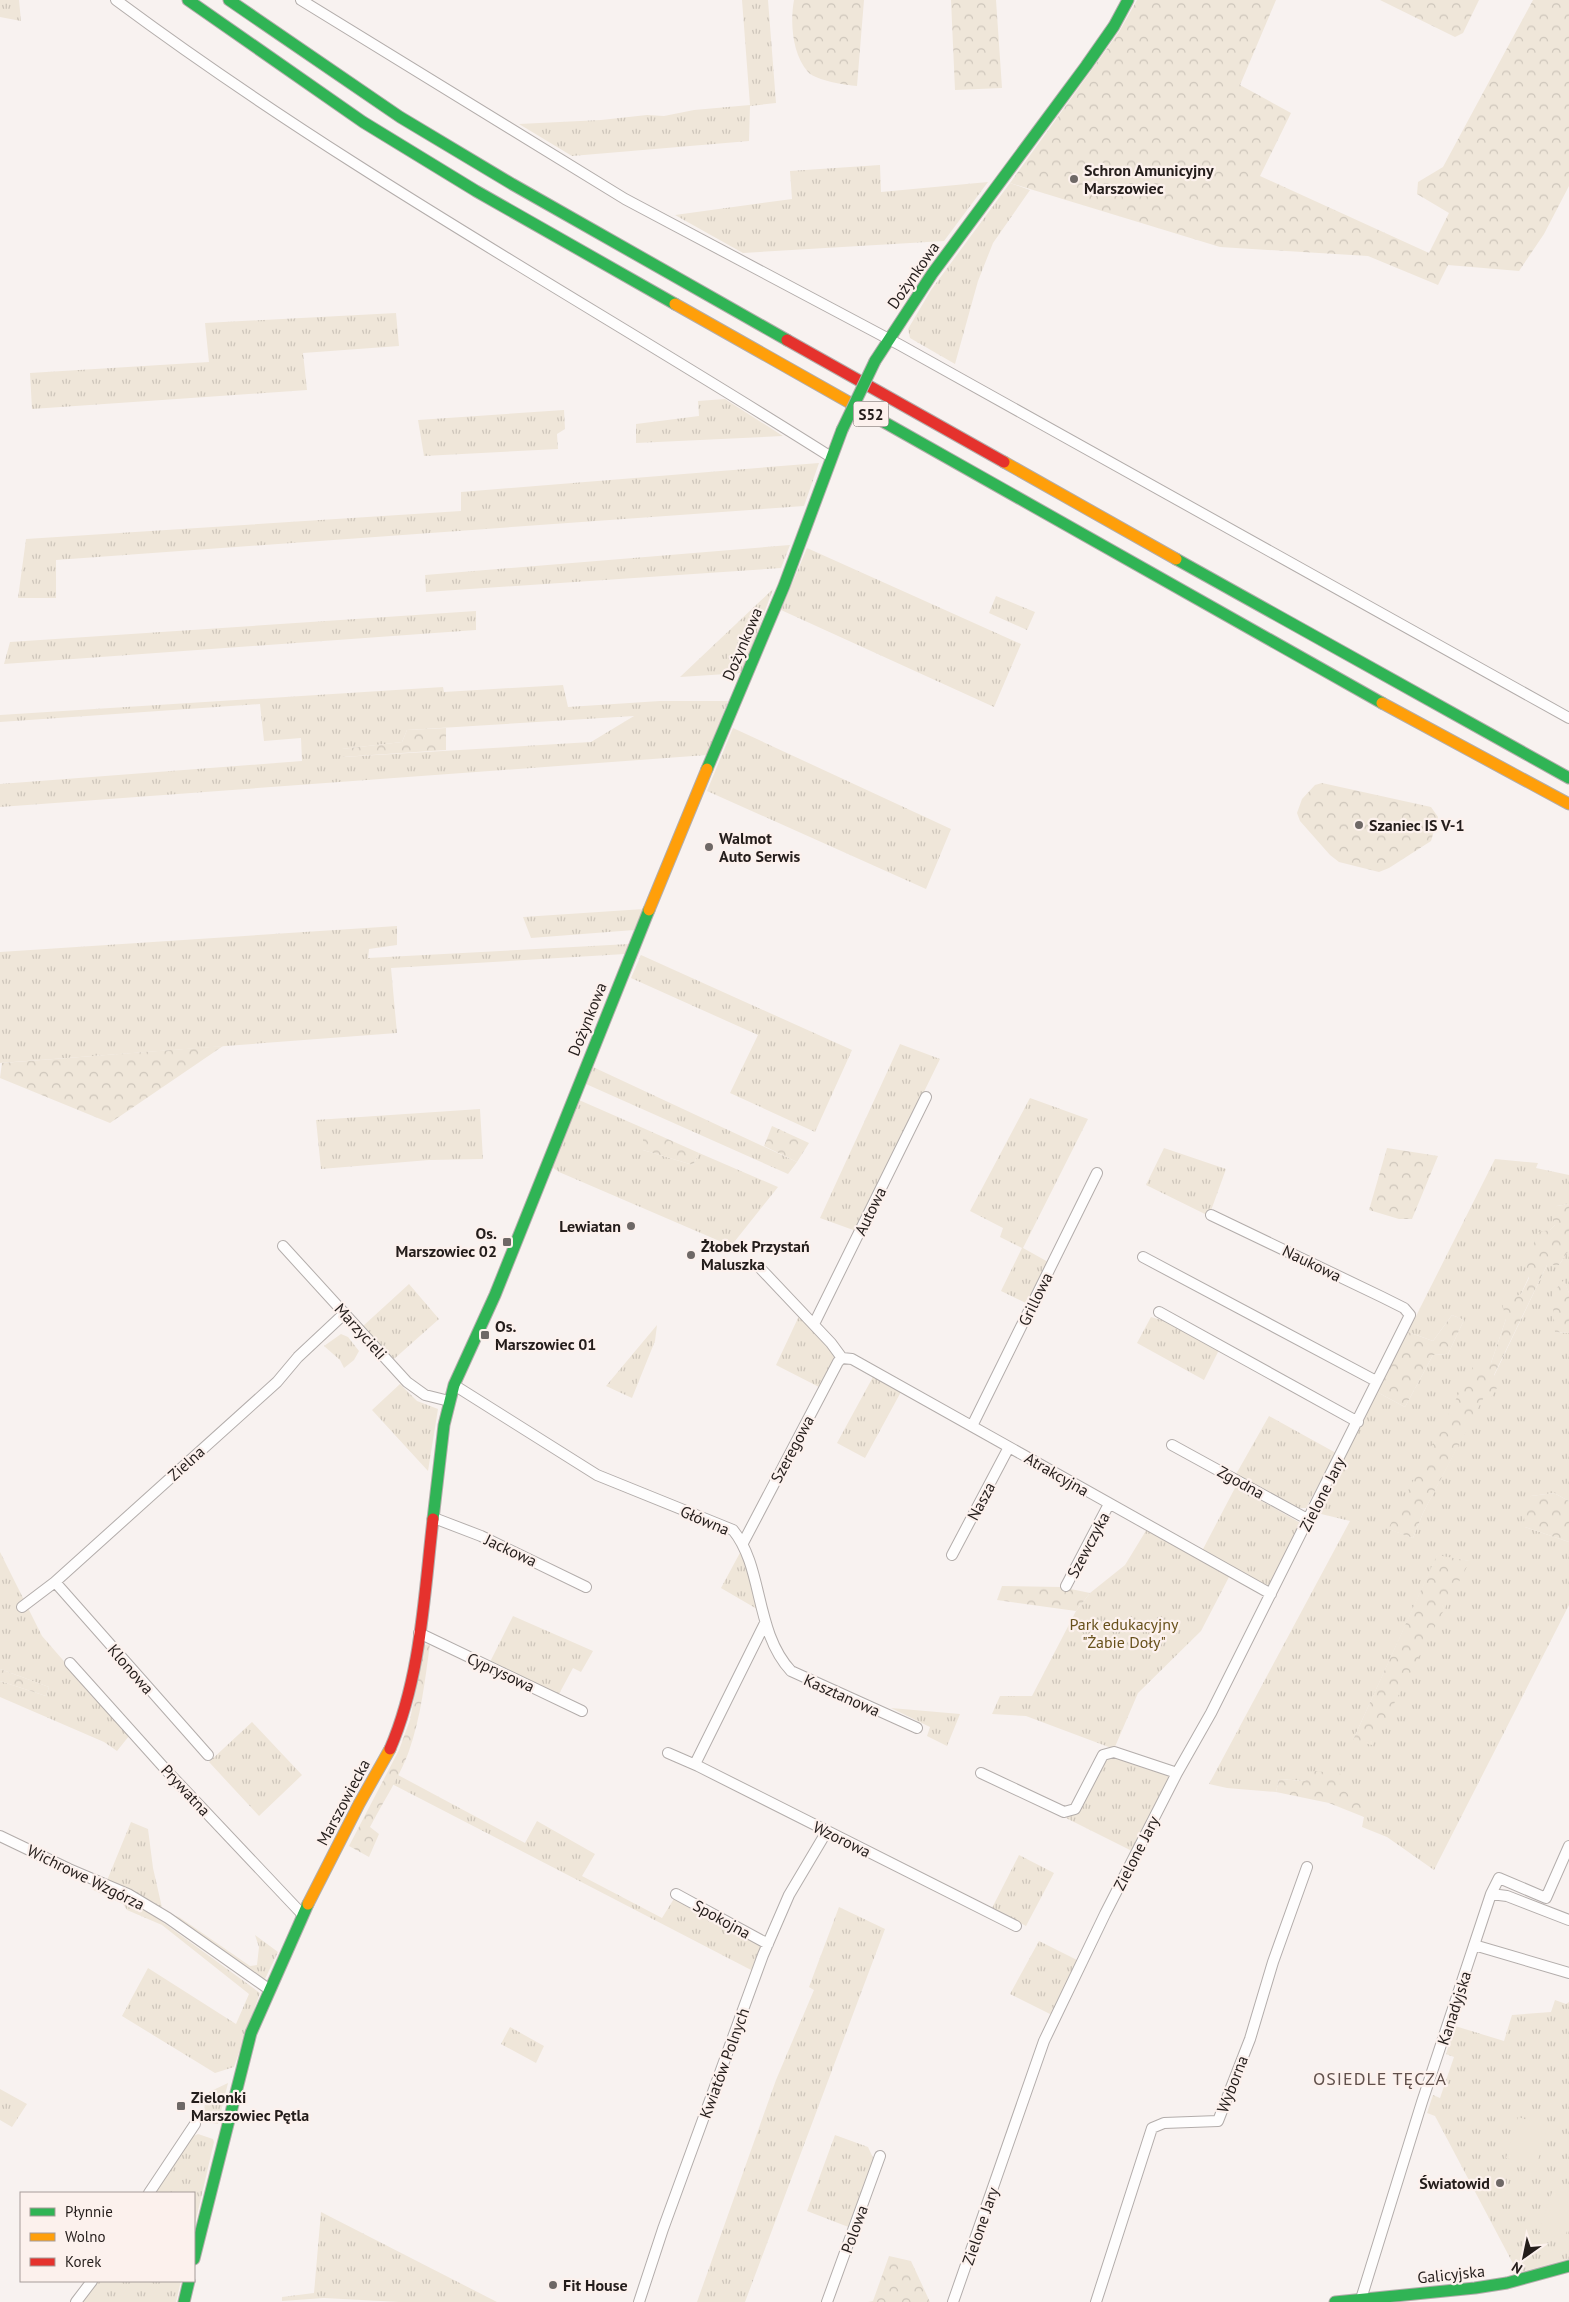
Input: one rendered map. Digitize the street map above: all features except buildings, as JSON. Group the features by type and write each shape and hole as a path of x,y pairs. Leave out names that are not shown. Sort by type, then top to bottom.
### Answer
{"main road":[{"name":"S52","path":"188,0 363,122 476,191 1422,726 1569,804"},
{"name":"S52","path":"228,0 400,117 512,184 1390,680 1569,778"},
{"name":"Dożynkowa","path":"471,1348 495,1295 668,864 781,594 842,430 875,361 932,274 1086,66 1114,26 1128,0"},
{"name":"Marszowiecka","path":"195,2255 251,2032 303,1915 359,1804 389,1751 402,1721 416,1662 434,1518 437,1477 449,1401 454,1385 471,1348"},
{"name":"Galicyjska","path":"1335,2302 1475,2288 1507,2283 1569,2266"},
{"path":"184,2302 188,2282"}],"street":[{"path":"116,0 224,76 352,161 831,457"},
{"path":"301,0 625,200 888,339 1569,718"},
{"name":"Autowa","path":"814,1324 926,1097"},
{"name":"Grillowa","path":"972,1426 1098,1173"},
{"name":"Naukowa","path":"1211,1215 1404,1308 1410,1315"},
{"name":"Marzycieli","path":"283,1246 407,1382 425,1395 449,1401"},
{"path":"1143,1258 1376,1381"},
{"path":"761,1269 814,1324 842,1358"},
{"path":"1158,1312 1358,1422"},
{"name":"Zielna","path":"22,1607 55,1582 277,1382 298,1357 345,1313"},
{"name":"Zielone Jary","path":"953,2302 1044,2041 1105,1914 1309,1520 1410,1315"},
{"name":"Atrakcyjna","path":"842,1358 852,1359 1270,1594"},
{"name":"Szeregowa","path":"743,1543 800,1433 838,1362 842,1358"},
{"name":"Główna","path":"454,1385 597,1475 733,1530 743,1543 765,1623"},
{"name":"Zgodna","path":"1172,1445 1309,1520"},
{"name":"Nasza","path":"952,1555 1009,1447"},
{"name":"Szewczyka","path":"1066,1586 1109,1504"},
{"name":"Jackowa","path":"434,1518 481,1536 586,1587"},
{"name":"Klonowa","path":"55,1582 208,1756"},
{"path":"695,1764 765,1623"},
{"name":"Kasztanowa","path":"765,1623 777,1655 791,1671 917,1728"},
{"name":"Cyprysowa","path":"419,1633 582,1711"},
{"name":"Prywatna","path":"70,1663 174,1778 303,1915"},
{"path":"981,1773 1064,1812 1075,1809 1103,1755 1114,1752 1177,1773"},
{"name":"Wzorowa","path":"668,1753 695,1764 1016,1926"},
{"name":"Kwiatów Polnych","path":"639,2302 663,2229 768,1944 789,1895 827,1832"},
{"name":"Wichrowe Wzgórza","path":"0,1836 68,1869 128,1894 168,1918 270,1990"},
{"name":"Kanadyjska","path":"1361,2299 1491,1894 1499,1878 1546,1898 1569,1846"},
{"name":"Wyborna","path":"1096,2302 1152,2128 1164,2123 1218,2120 1250,2039 1307,1867"},
{"name":"Spokojna","path":"676,1894 768,1944"},
{"path":"1491,1894 1507,1896 1569,1920"},
{"path":"1474,1944 1569,1973"},
{"path":"150,2192 195,2124"},
{"name":"Polowa","path":"827,2302 880,2156"},
{"path":"76,2302 91,2282"}],"green space":[{"path":"0,0 19,0 21,21 0,17"},
{"path":"742,0 768,0 776,103 750,106 749,141 572,156 519,124 601,120 647,115 664,116 694,110 750,105"},
{"path":"794,0 864,0 857,86 824,80 808,72 795,47 792,28"},
{"path":"951,0 996,0 1002,88 955,90"},
{"path":"1137,0 1276,0 1240,85 1291,113 1260,176 1429,253 1449,213 1417,194 1418,182 1443,167 1533,0 1569,0 1569,186 1544,234 1519,271 1448,265 1438,285 1368,256 1220,247 1010,183 1119,32"},
{"path":"1380,0 1479,0 1463,33 1455,37"},
{"path":"880,165 881,192 988,182 944,241 743,253 675,215 792,199 790,171"},
{"path":"1010,183 1030,190 993,243 978,281 955,364 910,338 908,329 931,290"},
{"path":"396,313 399,346 303,353 307,390 32,409 30,373 209,362 205,323"},
{"path":"725,399 783,436 636,443 636,424 699,416 698,401"},
{"path":"564,410 565,429 557,434 558,449 424,456 418,420"},
{"path":"819,463 804,506 56,560 56,598 18,598 26,539 461,511 461,492"},
{"path":"790,545 781,568 426,592 425,575"},
{"path":"807,548 1021,644 994,707 781,610"},
{"path":"773,589 742,673 680,677"},
{"path":"996,596 1035,612 1027,630 989,613"},
{"path":"476,611 476,630 4,664 10,642"},
{"path":"563,685 568,707 660,701 728,701 707,755 0,807 0,784 302,761 301,738 264,741 260,704 0,722 0,715 443,687 444,692","holes":["634,716 591,742 342,757 342,749 402,742 407,730"]},
{"path":"446,728 446,750 342,757 342,749 402,742 407,730"},
{"path":"733,728 951,829 926,889 707,791"},
{"path":"1322,783 1431,807 1438,817 1431,841 1389,868 1379,872 1339,862 1330,855 1300,821 1297,813 1302,799 1315,785"},
{"path":"644,909 634,930 531,938 523,917"},
{"path":"397,926 397,945 369,949 368,958 629,944 625,954 391,968 397,1033 0,1063 0,952"},
{"path":"641,955 852,1050 815,1132 730,1093 758,1035 631,978"},
{"path":"900,1044 940,1059 856,1231 820,1218"},
{"path":"223,1046 110,1123 0,1078 2,1063"},
{"path":"593,1067 797,1162 788,1174 586,1084"},
{"path":"1030,1098 1088,1119 1023,1248 1050,1263 1030,1305 1001,1291 1022,1248 1000,1237 1003,1228 970,1211"},
{"path":"579,1100 643,1128 643,1150 693,1165 699,1153 778,1187 731,1246 559,1172 552,1167"},
{"path":"480,1109 483,1159 429,1160 321,1169 316,1120"},
{"path":"772,1126 809,1143 797,1162 764,1146"},
{"path":"643,1128 699,1153 693,1165 643,1150"},
{"path":"1164,1148 1226,1169 1209,1216 1146,1185"},
{"path":"1387,1148 1438,1156 1412,1219 1399,1219 1369,1210"},
{"path":"1495,1159 1538,1163 1536,1168 1569,1175 1569,1204 1557,1206 1555,1225 1550,1230 1521,1294 1506,1319 1491,1363 1389,1529 1413,1538 1423,1513 1494,1376 1547,1265 1559,1265 1569,1250 1569,1293 1564,1281 1555,1332 1569,1333 1569,1501 1554,1493 1531,1496 1525,1527 1569,1542 1569,1605 1434,1870 1387,1837 1362,1827 1364,1817 1305,1781 1279,1779 1276,1792 1227,1788 1209,1784 1350,1521 1317,1513 1377,1392 1405,1407 1433,1355 1448,1354 1464,1320 1452,1315 1433,1341 1408,1332","holes":["1437,1556 1469,1561 1434,1624 1353,1740"]},
{"path":"1569,1204 1569,1250 1559,1265 1547,1265 1494,1375 1500,1383 1490,1399 1484,1397 1423,1513 1413,1538 1388,1529 1476,1361 1491,1363 1506,1319 1502,1303 1521,1294 1529,1278 1526,1265 1538,1232 1550,1230 1555,1225 1551,1213 1557,1206"},
{"path":"1564,1280 1569,1293 1569,1333 1555,1332 1552,1293"},
{"path":"409,1284 439,1319 394,1359 362,1327"},
{"path":"1452,1315 1464,1320 1448,1354 1433,1355 1405,1407 1377,1392 1408,1332 1433,1341"},
{"path":"799,1316 837,1357 819,1387 776,1365"},
{"path":"1151,1317 1165,1321 1219,1350 1204,1380 1137,1343"},
{"path":"657,1325 655,1341 632,1398 606,1386"},
{"path":"341,1334 348,1337 359,1351 354,1360 344,1368 340,1360 324,1346"},
{"path":"874,1375 902,1390 865,1458 837,1443"},
{"path":"400,1384 417,1401 438,1409 428,1471 372,1410"},
{"path":"1269,1416 1336,1453 1306,1508 1297,1508 1235,1476"},
{"path":"1236,1486 1302,1524 1268,1588 1202,1551"},
{"path":"1554,1493 1569,1501 1569,1542 1525,1527 1523,1505 1531,1496"},
{"name":"Park edukacyjny \"Żabie Doły\"","path":"1147,1529 1229,1577 1201,1631 1138,1693 1114,1749 1026,1716 992,1714 1000,1696 1032,1696 1076,1611 1090,1593 1125,1565"},
{"path":"742,1549 757,1609 721,1588"},
{"path":"0,1552 42,1636 129,1736 117,1751 104,1742 0,1697 0,1681 46,1696 49,1687 0,1669"},
{"path":"1437,1555 1470,1561 1372,1745 1353,1740"},
{"path":"1002,1586 1061,1587 1090,1593 1076,1611 997,1600"},
{"path":"513,1616 593,1651 581,1672 573,1668 559,1694 490,1662"},
{"path":"430,1644 417,1725 401,1771 370,1827 379,1834 369,1857 349,1846 399,1750 410,1720 424,1645"},
{"path":"0,1669 49,1687 46,1696 0,1681"},
{"path":"891,1708 960,1714 947,1746 927,1736 930,1727"},
{"path":"252,1722 302,1775 259,1816 209,1762"},
{"path":"1115,1755 1170,1775 1170,1780 1134,1852 1066,1818 1081,1805 1100,1768"},
{"path":"1315,1771 1341,1774 1342,1790 1366,1803 1364,1817 1329,1803 1276,1792 1279,1779 1305,1781"},
{"path":"398,1775 525,1843 537,1821 595,1854 582,1876 662,1918 675,1897 763,1947 753,1971 392,1784"},
{"path":"131,1822 148,1829 153,1868 163,1912 179,1917 250,1966 257,1965 259,1947 255,1935 278,1952 263,1983 106,1883"},
{"path":"1019,1855 1054,1873 1026,1926 992,1908"},
{"path":"93,1884 142,1907 260,1993 234,2067 215,2073 122,2016 148,1968 236,2024 249,1994 162,1925 127,1910 123,1904 91,1889"},
{"path":"839,1907 885,1929 745,2302 697,2302 776,2080 814,1990 809,1987"},
{"path":"1039,1941 1079,1961 1054,2016 1010,1994"},
{"path":"1555,2000 1566,2004 1569,2002 1569,2259 1518,2273 1435,2116 1427,2113 1433,2095 1440,2098 1454,2057 1446,2054 1455,2026 1504,2041 1512,2015 1551,2012"},
{"path":"510,2027 544,2046 536,2063 501,2044"},
{"path":"228,2083 218,2124 208,2122 204,2111 209,2092"},
{"path":"0,2089 27,2104 12,2127 0,2120"},
{"path":"1518,2117 1548,2126 1536,2167 1506,2158"},
{"path":"198,2134 213,2139 214,2142 195,2224 195,2192 156,2192 189,2138"},
{"path":"835,2135 868,2147 875,2162 851,2228 807,2211"},
{"path":"1553,2189 1569,2194 1569,2225 1564,2240 1539,2232"},
{"path":"321,2212 497,2302 399,2302 324,2298 282,2301 282,2297 314,2293"},
{"path":"889,2256 911,2261 930,2302 868,2302 873,2301"},
{"path":"95,2282 181,2282 176,2302 80,2302"}],"traffic: fast":[{"path":"188,0 363,122 476,191 675,304"},
{"path":"229,0 400,117 512,184 787,340"},
{"path":"875,361 932,274 1086,66 1114,26 1128,0"},
{"path":"842,430 875,361"},
{"path":"875,417 1382,703"},
{"path":"707,769 784,586 842,430"},
{"path":"1176,559 1569,778"},
{"path":"433,1519 444,1425 454,1385 495,1295 649,910"},
{"path":"195,2255 251,2033 308,1904"},
{"path":"1335,2302 1475,2288 1507,2283 1569,2266"},
{"path":"184,2302 189,2282"}],"traffic: slow":[{"path":"675,304 875,417"},
{"path":"1004,462 1176,559"},
{"path":"1382,703 1569,804"},
{"path":"649,910 707,769"},
{"path":"308,1904 359,1804 390,1749"}],"traffic: jam":[{"path":"787,340 1004,462"},
{"path":"390,1749 409,1694 415,1665 424,1607 433,1519"}],"place":[{"name":"Schron Amunicyjny Marszowiec","path":"1074,179"},
{"name":"Szaniec IS V-1","path":"1359,825"},
{"name":"Walmot Auto Serwis","path":"709,847"},
{"name":"Lewiatan","path":"631,1226"},
{"name":"Os. Marszowiec 02","path":"507,1242"},
{"name":"Żłobek Przystań Maluszka","path":"691,1255"},
{"name":"Os. Marszowiec 01","path":"485,1335"},
{"name":"Zielonki Marszowiec Pętla","path":"181,2106"},
{"name":"Światowid","path":"1500,2183"},
{"name":"Fit House","path":"553,2285"}],"district":[{"name":"OSIEDLE TĘCZA","path":"1380,2078"}]}
